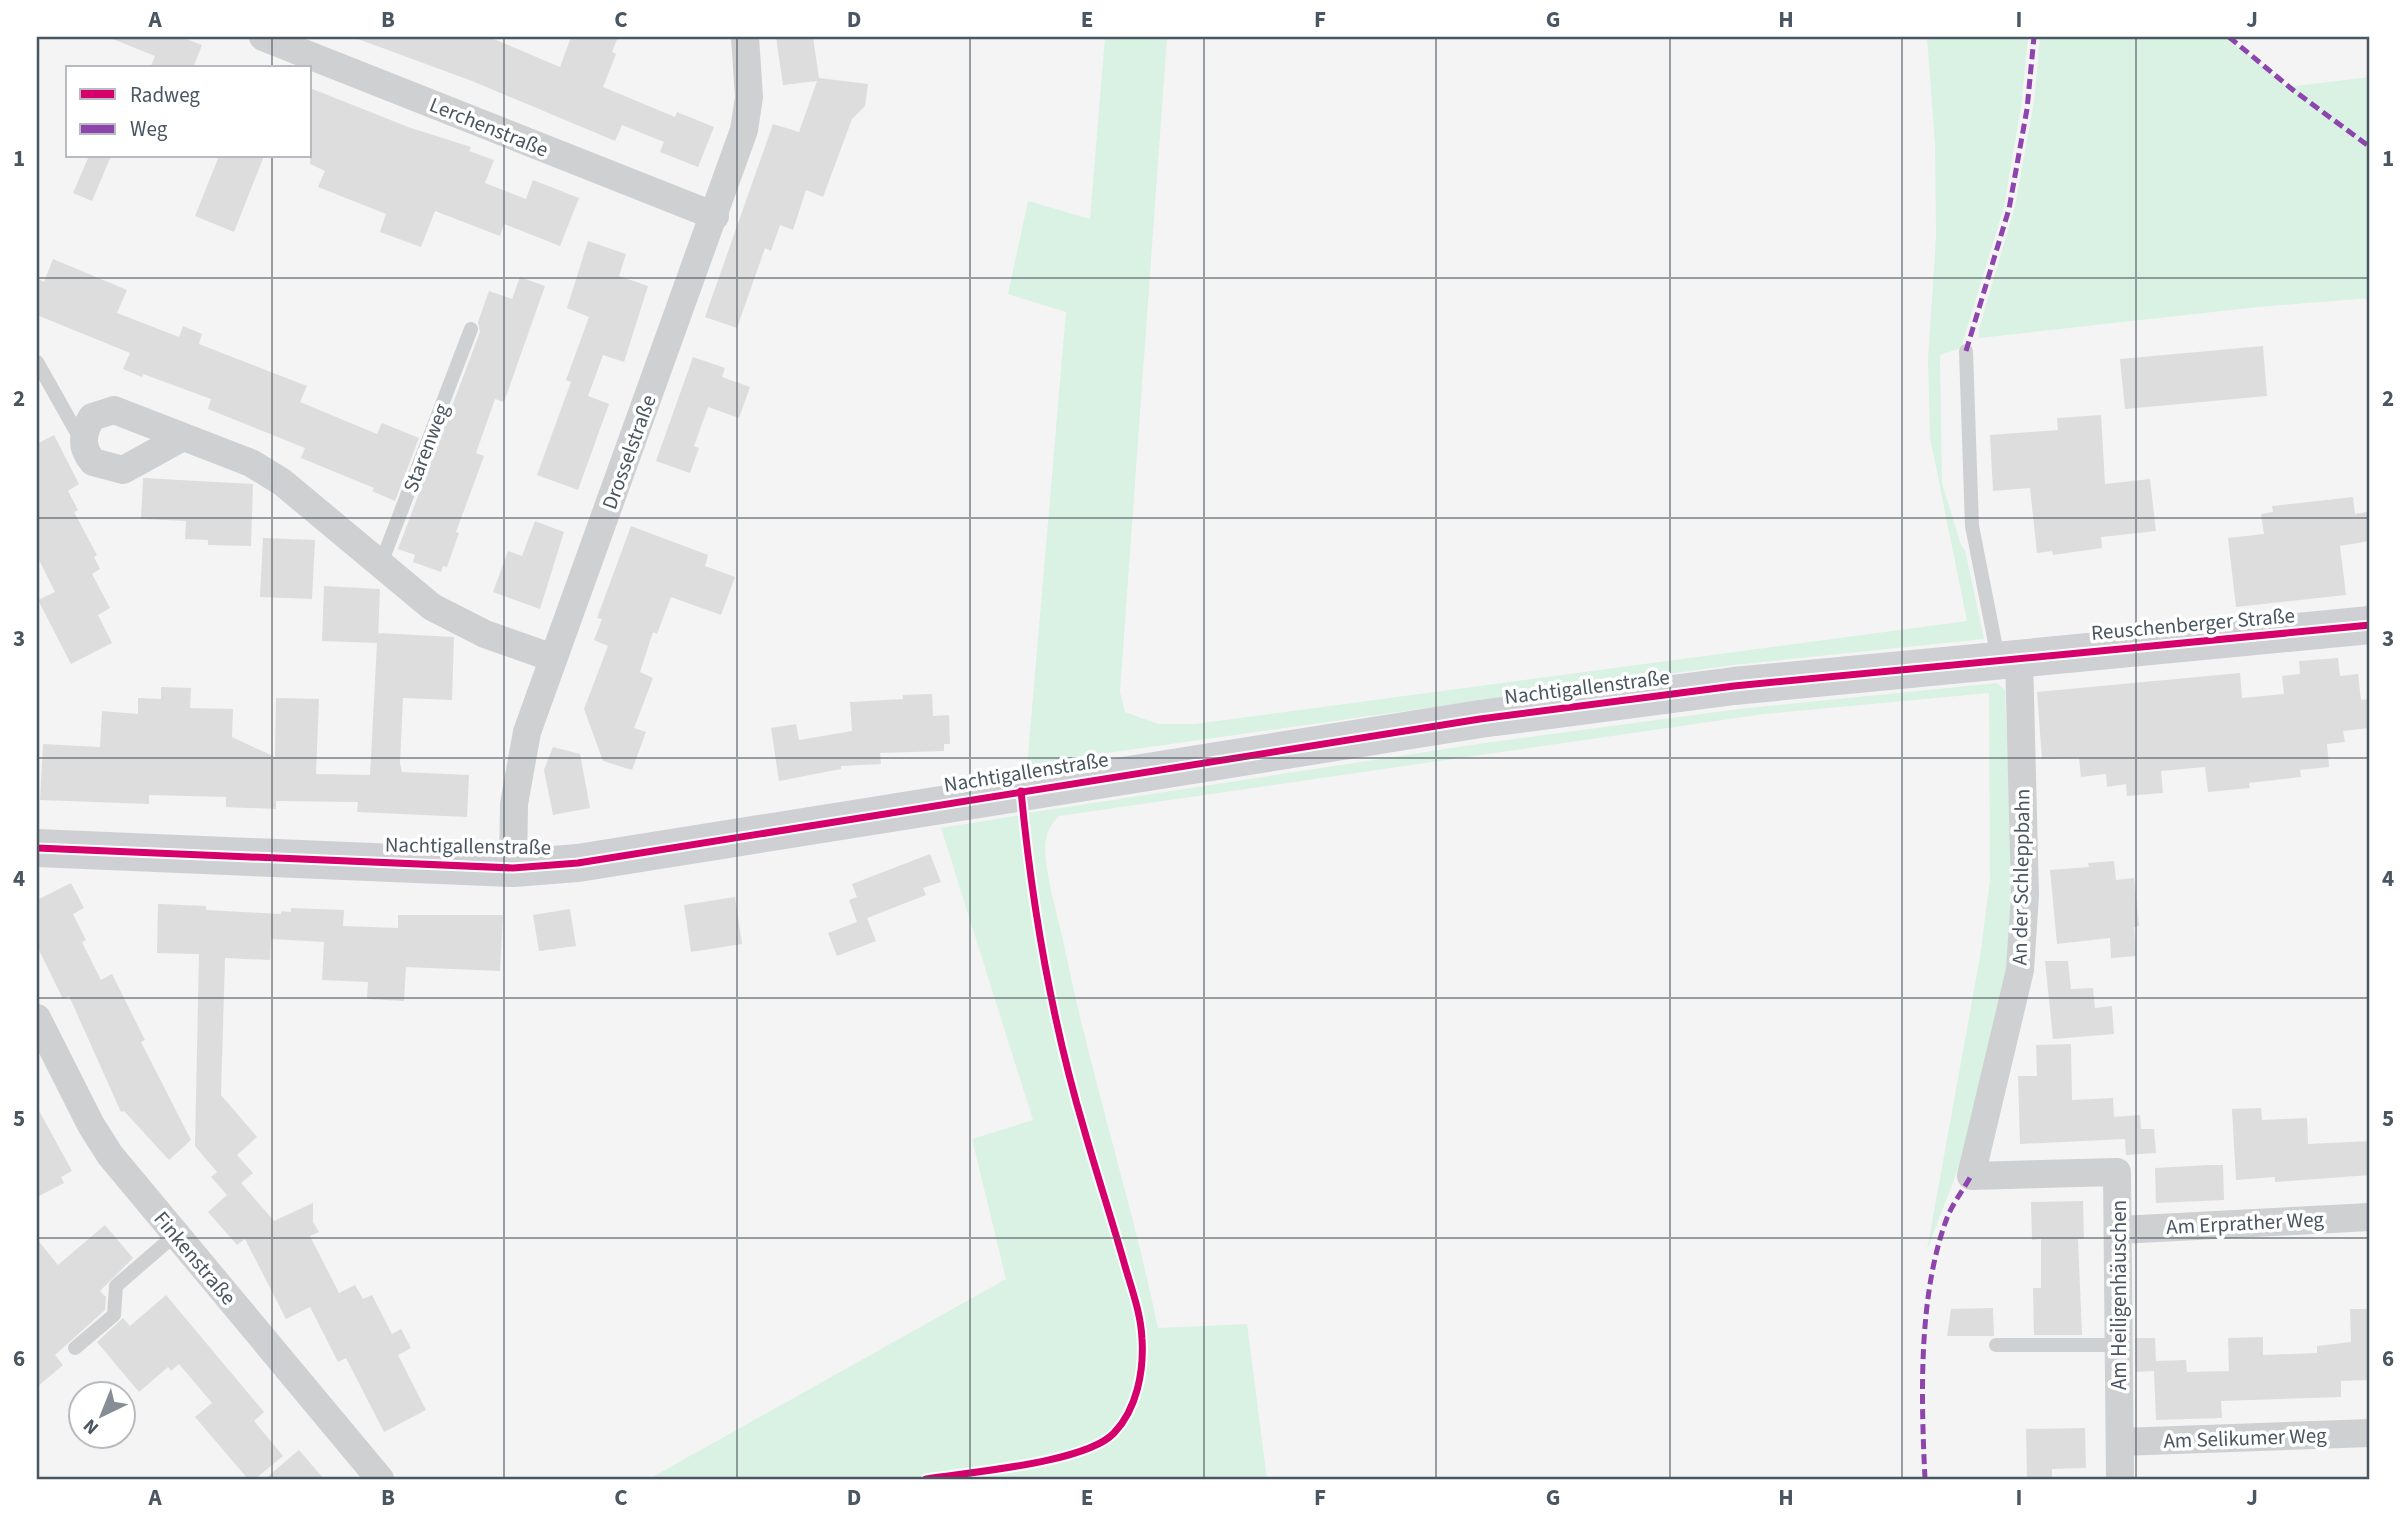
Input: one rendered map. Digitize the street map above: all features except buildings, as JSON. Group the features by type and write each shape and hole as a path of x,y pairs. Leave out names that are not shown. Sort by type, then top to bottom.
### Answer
{"main road":[{"name":"Reuschenberger Straße","path":"2008,658 2370,625"},
{"name":"Nachtigallenstraße","path":"37,849 513,868 591,861 1480,719 1734,686 2008,658"}],"street":[{"name":"Lerchenstraße","path":"263,37 715,216"},
{"name":"Drosselstraße","path":"513,868 512,827 521,755 553,658 734,164 747,108 749,69 745,37"},
{"path":"183,437 123,470 93,462 83,444 83,434 92,417 114,410 227,452 275,477 380,566 444,615 553,658"},
{"name":"An der Schleppbahn","path":"1971,1176 2020,970 2025,895 2008,658"},
{"name":"Finkenstraße","path":"37,1018 101,1141 380,1479"},
{"name":"Am Heiligenhäuschen","path":"1971,1176 2117,1172 2120,1230 2120,1479"},
{"name":"Am Erprather Weg","path":"2120,1230 2370,1217"},
{"name":"Am Selikumer Weg","path":"2119,1442 2370,1433"}],"lane":[{"name":"Starenweg","path":"380,566 471,329"},
{"path":"1966,351 1972,526 2008,658"},
{"path":"37,362 83,444"},
{"path":"75,1348 114,1315 116,1286 176,1234"},
{"path":"1996,1345 2119,1345"}],"green space":[{"path":"1105,37 1167,37 1120,692 1125,712 1158,724 1195,724 1967,621 1930,437 1928,359 1936,238 1935,143 1927,37 2028,37 2021,106 2004,207 1961,348 1940,355 1942,483 1961,545 1965,550 1984,639 1733,665 1071,758 1027,767 1066,312 1008,294 1028,201 1090,219"},
{"path":"2040,37 2226,37 2287,87 2370,77 2370,298 2258,307 1979,338 1979,329 2015,206 2034,102"},
{"path":"1997,683 2005,690 2013,895 2010,969 1960,1164 1927,1250 1980,957 1990,880 1989,693 1764,714 1059,816 1046,839 1048,874 1076,1001 1158,1328 1247,1324 1267,1479 649,1479 1006,1279 972,1139 1033,1120 941,828 1019,815 1025,853 1032,850 1028,813 1484,743 1739,709"}],"marked path":[{"path":"1966,351 2009,209 2027,109 2034,37"},
{"path":"2229,37 2293,90 2370,147"},
{"path":"1925,1479 1924,1347 1931,1280 1947,1218 1971,1176"}],"cycle path":[{"path":"37,848 513,868 578,863 1480,719 1734,686 2370,625"},
{"path":"926,1479 1026,1465 1079,1452 1100,1443 1114,1433 1128,1413 1142,1364 1138,1311 1072,1087 1052,1004 1037,919 1021,791"}]}
